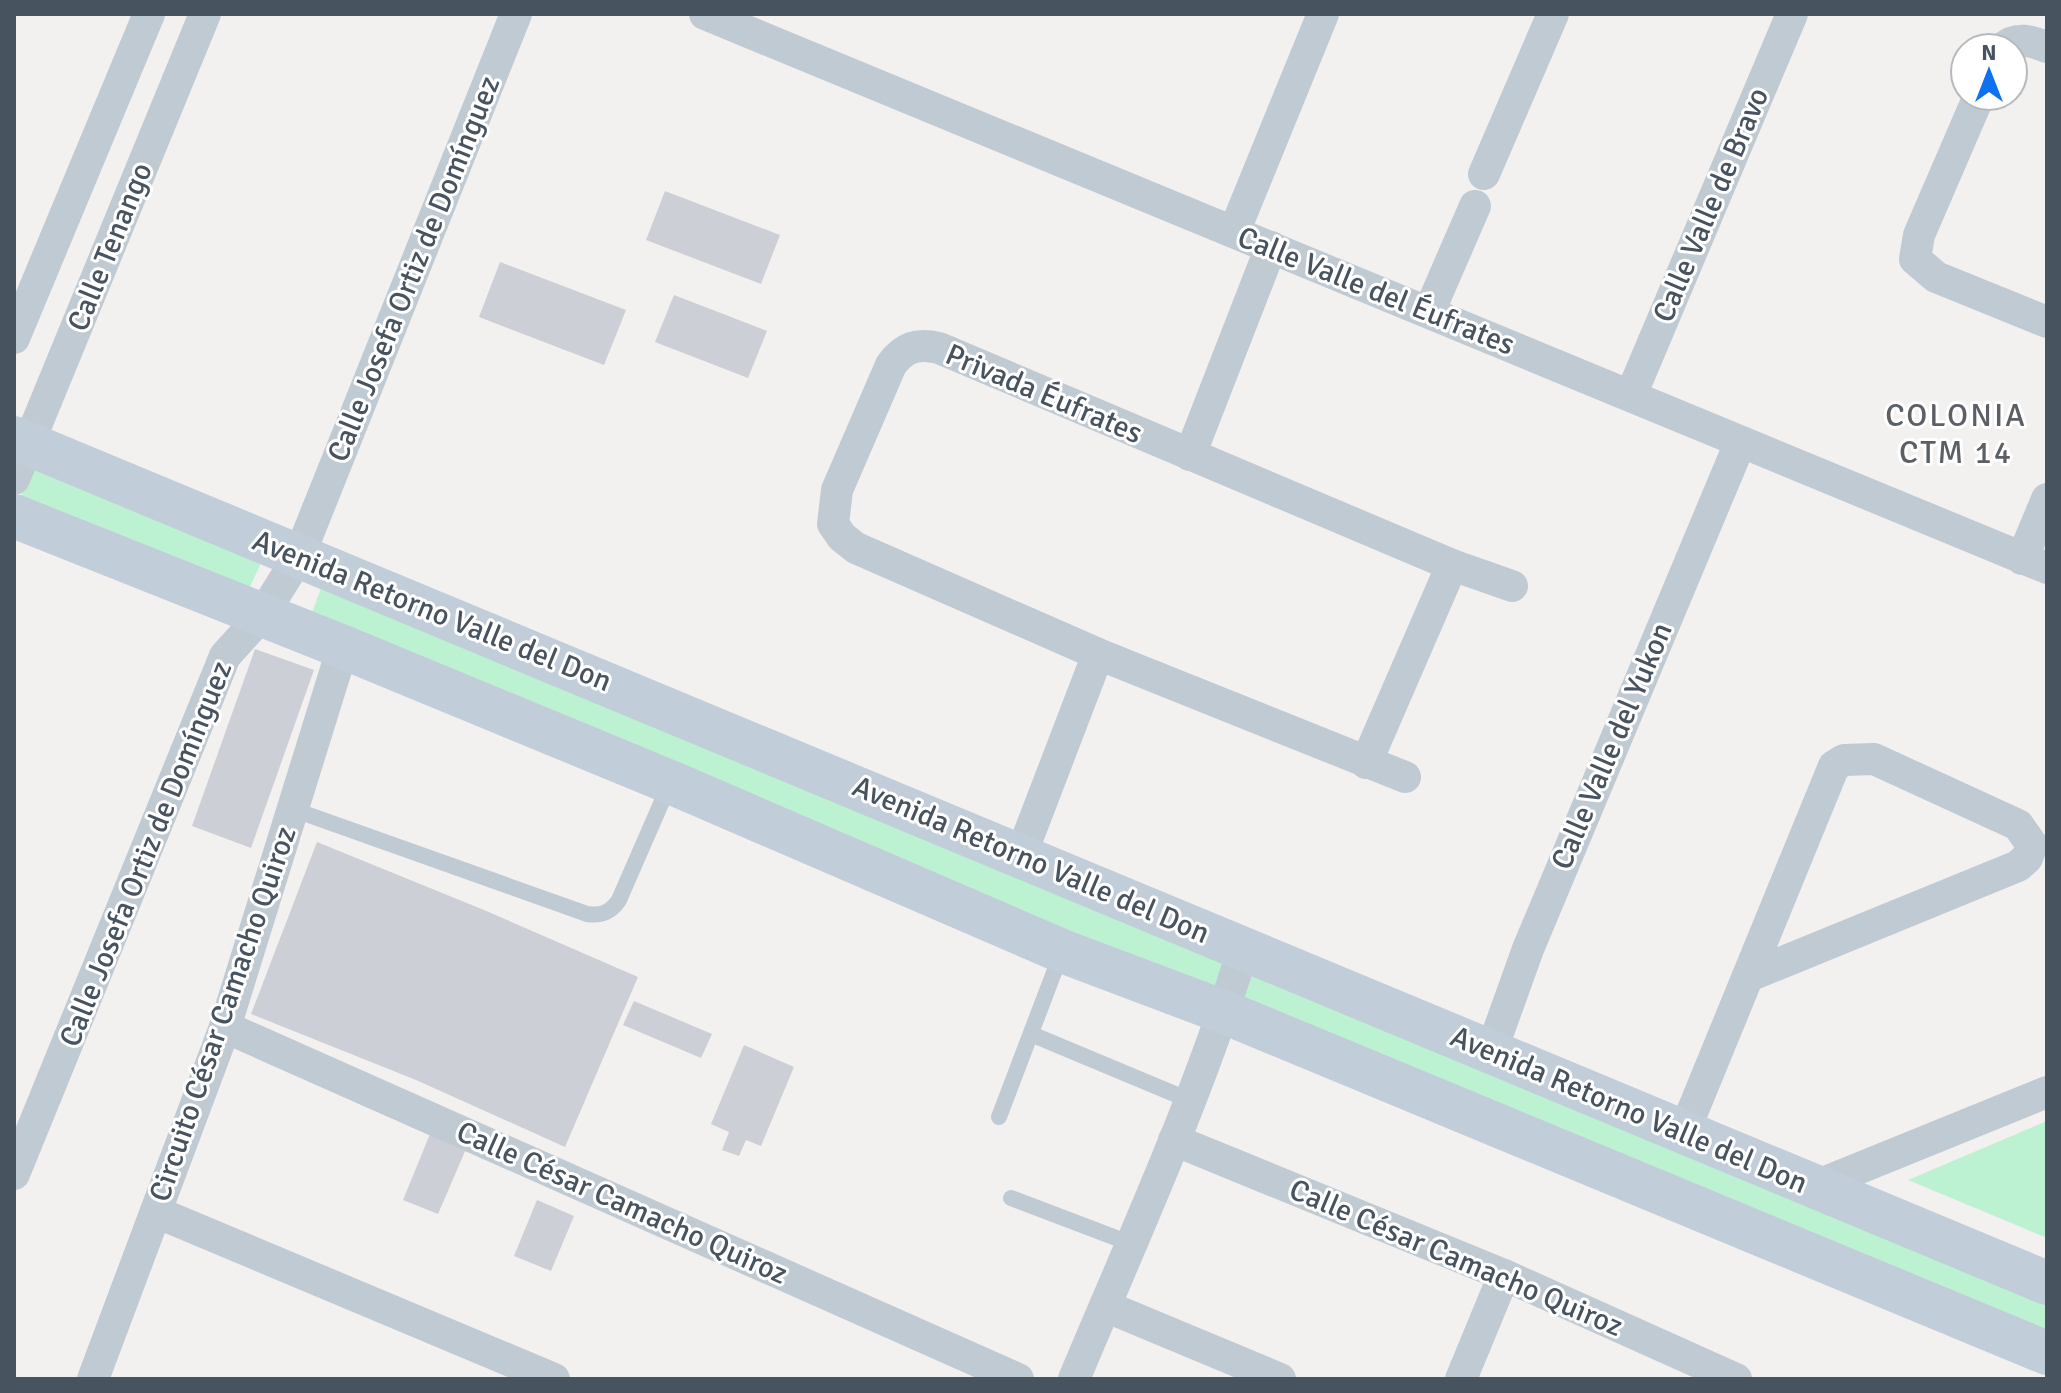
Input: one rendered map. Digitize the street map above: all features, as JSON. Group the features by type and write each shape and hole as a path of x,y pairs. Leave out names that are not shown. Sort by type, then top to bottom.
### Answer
{"street":[{"name":"Calle Tenango","path":"14,338 149,14"},
{"name":"Calle Tenango","path":"19,454 205,14"},
{"name":"Calle Josefa Ortiz de Domínguez","path":"14,1174 225,656 263,614 299,556 516,14"},
{"name":"Calle Valle del Éufrates","path":"705,14 2035,564"},
{"path":"1234,232 1323,14"},
{"path":"1484,174 1553,14"},
{"name":"Calle Valle de Bravo","path":"1631,395 1792,14"},
{"path":"1972,112 1919,235 1915,259 1936,277 2047,322"},
{"path":"1429,312 1475,206"},
{"path":"1190,455 1271,247"},
{"name":"Privada Éufrates","path":"1405,777 1098,654 856,548 842,537 833,524 837,490 891,365 899,354 910,347 924,345 939,348 1452,565 1512,586"},
{"name":"Calle Valle del Yukon","path":"1491,1052 1528,949 1740,443"},
{"name":"Avenida Retorno Valle del Don","path":"19,454 299,556 2047,1283"},
{"path":"2035,564 2047,499"},
{"name":"Avenida Retorno Valle del Don","path":"14,516 263,614 670,782 1062,951 1224,1012 2047,1353"},
{"path":"1366,763 1452,565"},
{"name":"Circuito César Camacho Quiroz","path":"93,1379 225,1027 343,647"},
{"path":"1021,855 1098,654"},
{"path":"1684,1132 1834,766 1844,760 1874,759 2018,825 2032,845 2027,858 2018,866 1749,976"},
{"path":"1074,1379 1174,1140 1224,1012 1243,950"},
{"name":"Calle César Camacho Quiroz","path":"225,1027 1018,1379"},
{"path":"1813,1187 2047,1092"},
{"name":"Calle César Camacho Quiroz","path":"1174,1140 1504,1275 1683,1369 1736,1379"},
{"path":"156,1212 554,1379"},
{"path":"1461,1379 1504,1275"},
{"path":"1105,1306 1280,1379"}],"lane":[{"path":"292,809 597,915 614,908 619,900 670,782"},
{"path":"999,1117 1062,951"},
{"path":"1031,1034 1189,1100"},
{"path":"1011,1198 1132,1244"}],"green space":[{"path":"38,463 262,561 246,595 16,505"},
{"path":"321,588 2047,1303 2047,1344 309,621"},
{"path":"2047,1121 2047,1238 1908,1180"}],"building":[{"path":"665,191 780,235 761,284 646,240"},
{"path":"500,262 626,310 604,365 479,317"},
{"path":"674,295 767,331 748,378 655,342"},
{"path":"255,649 314,670 251,848 192,826"},
{"path":"317,842 638,977 565,1147 416,1080 251,1014"},
{"path":"634,1001 712,1034 701,1058 623,1025"},
{"path":"744,1045 794,1067 761,1146 746,1140 739,1156 722,1150 729,1132 711,1124"},
{"path":"430,1134 466,1149 438,1214 403,1200"},
{"path":"537,1200 574,1216 551,1271 514,1256"}],"district":[{"name":"COLONIA CTM 14","path":"1956,434"}]}
